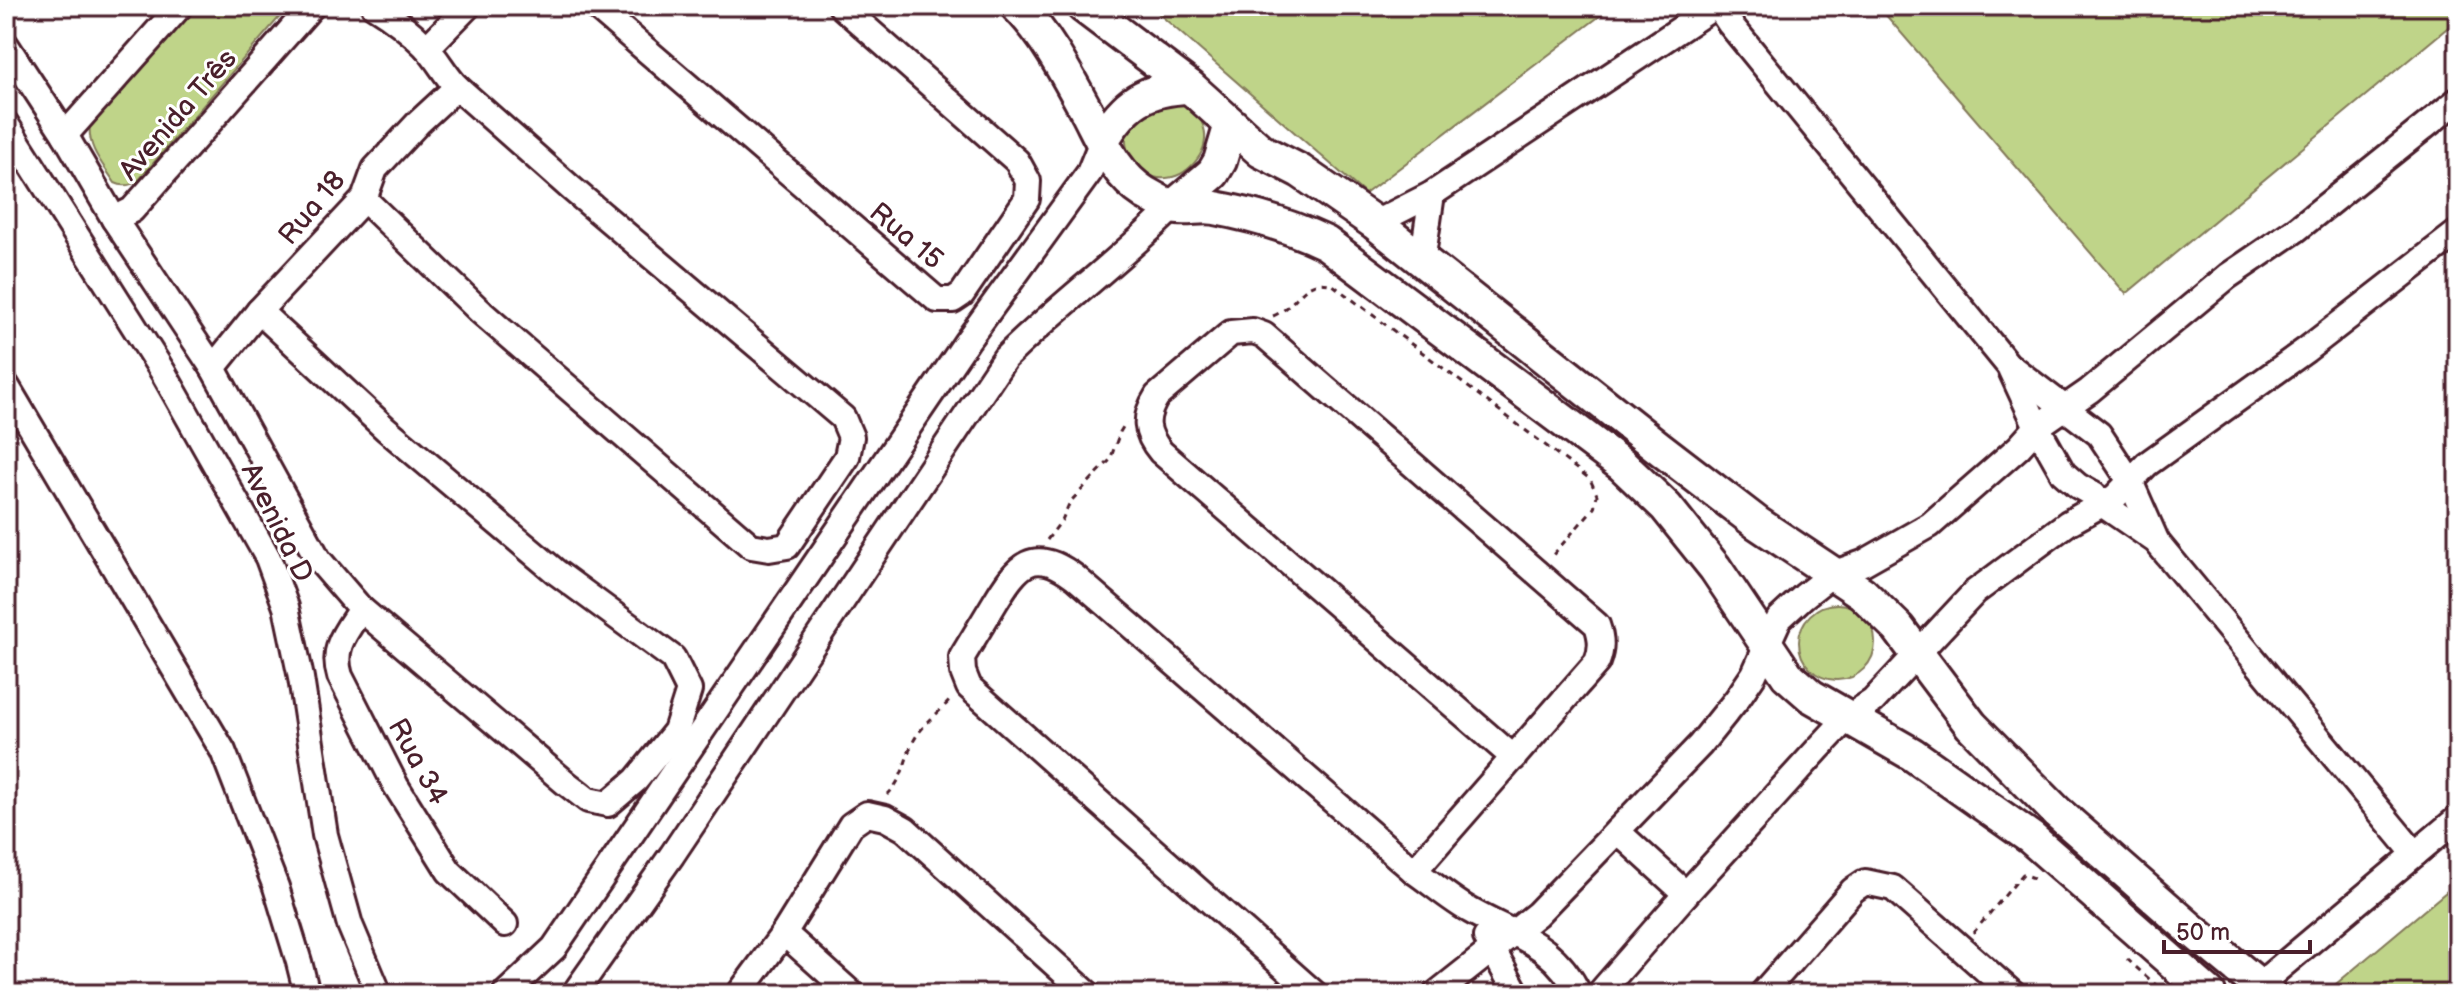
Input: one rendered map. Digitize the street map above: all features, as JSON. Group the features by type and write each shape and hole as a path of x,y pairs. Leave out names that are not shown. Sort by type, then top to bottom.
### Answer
{"main road":[{"path":"1017,6 1031,19 1125,177 1146,194 1173,207 1211,207 1249,215 1292,227 1326,243 1622,465 1666,507 1705,556 1787,675 1811,696 1912,754 2031,838 2209,994"},
{"path":"1083,6 1190,87 1261,151 1300,171 1375,223 1757,523 1862,593 1898,628 1971,725 2057,812 2264,990"},
{"path":"1102,141 1127,107 1138,98 1157,91 1190,87"},
{"path":"1173,207 1213,173 1220,161 1231,124"},
{"path":"1173,207 1211,189 1261,151"}],"street":[{"path":"65,135 180,6"},
{"name":"Avenida Três","path":"114,219 132,210 312,6"},
{"path":"427,48 468,6"},
{"name":"Rua 15","path":"595,6 937,300 953,300 962,294 1027,199 1028,181 1017,161 841,6"},
{"path":"1375,223 1432,194 1716,6 2009,366 2037,427 2063,473 2156,541 2415,854"},
{"path":"364,199 482,313 751,546 769,549 787,546 847,457 851,437 843,418 572,189 457,87 427,48 381,9"},
{"path":"6,45 65,135 114,219 213,368 318,559 361,609 588,800 608,804 636,780 676,731 689,690 673,658 556,572 422,460 259,311"},
{"name":"Rua 18","path":"213,368 259,311 364,199 375,169 457,87"},
{"path":"1436,994 1537,914 1700,745 1754,674 1779,619 1832,574 1863,563 1930,525 2019,447 2037,427 2089,391 2228,276 2297,229 2458,100"},
{"name":"Avenida D","path":"6,124 163,372 268,558 286,607 301,678 325,835 350,925 379,994"},
{"path":"505,994 554,948 967,341 1089,173 1102,141"},
{"path":"1422,262 1432,194"},
{"path":"574,994 672,855 1005,358 1143,238 1173,207"},
{"path":"1599,994 1847,718 1873,701 1975,592 2068,523 2115,497 2147,464 2306,350 2458,232"},
{"path":"1414,871 1514,758 1597,662 1602,651 1597,625 1264,335 1253,331 1231,333 1157,396 1146,421 1149,439 1514,758"},
{"path":"2009,366 2099,434 2130,481 2156,541"},
{"path":"6,385 223,751 276,887 307,994"},
{"path":"1315,994 969,687 963,672 962,657 1011,575 1026,564 1046,561 1063,567 1414,871 1470,911 1553,956 1579,994"},
{"name":"Rua 34","path":"361,609 340,641 335,660 340,676 396,786 449,871 505,924"},
{"path":"739,994 784,933 851,825 867,814 885,818 905,829 1088,994"},
{"path":"2264,990 2458,818"},
{"path":"1617,831 1686,894"},
{"path":"1773,991 1853,890 1865,882 1893,888 2013,994"},
{"path":"1470,911 1517,994"},
{"path":"784,933 852,994"}],"path":[{"path":"1961,948 2023,874 2043,885"},
{"path":"2124,956 2166,994"}],"green space":[{"path":"193,6 289,6 138,181 126,185 115,183 93,148 90,124"},
{"path":"1150,6 1613,6 1365,194"},
{"path":"1878,6 2458,6 2458,19 2126,294"},
{"path":"1176,101 1196,114 1205,131 1203,148 1194,163 1181,174 1164,178 1147,174 1127,149 1130,122 1132,117"},
{"path":"1837,604 1852,607 1864,615 1872,627 1875,642 1872,657 1864,669 1852,677 1837,680 1822,677 1810,669 1802,657 1799,642 1802,627 1810,615 1822,607"},
{"path":"2458,882 2458,994 2324,994"}]}
